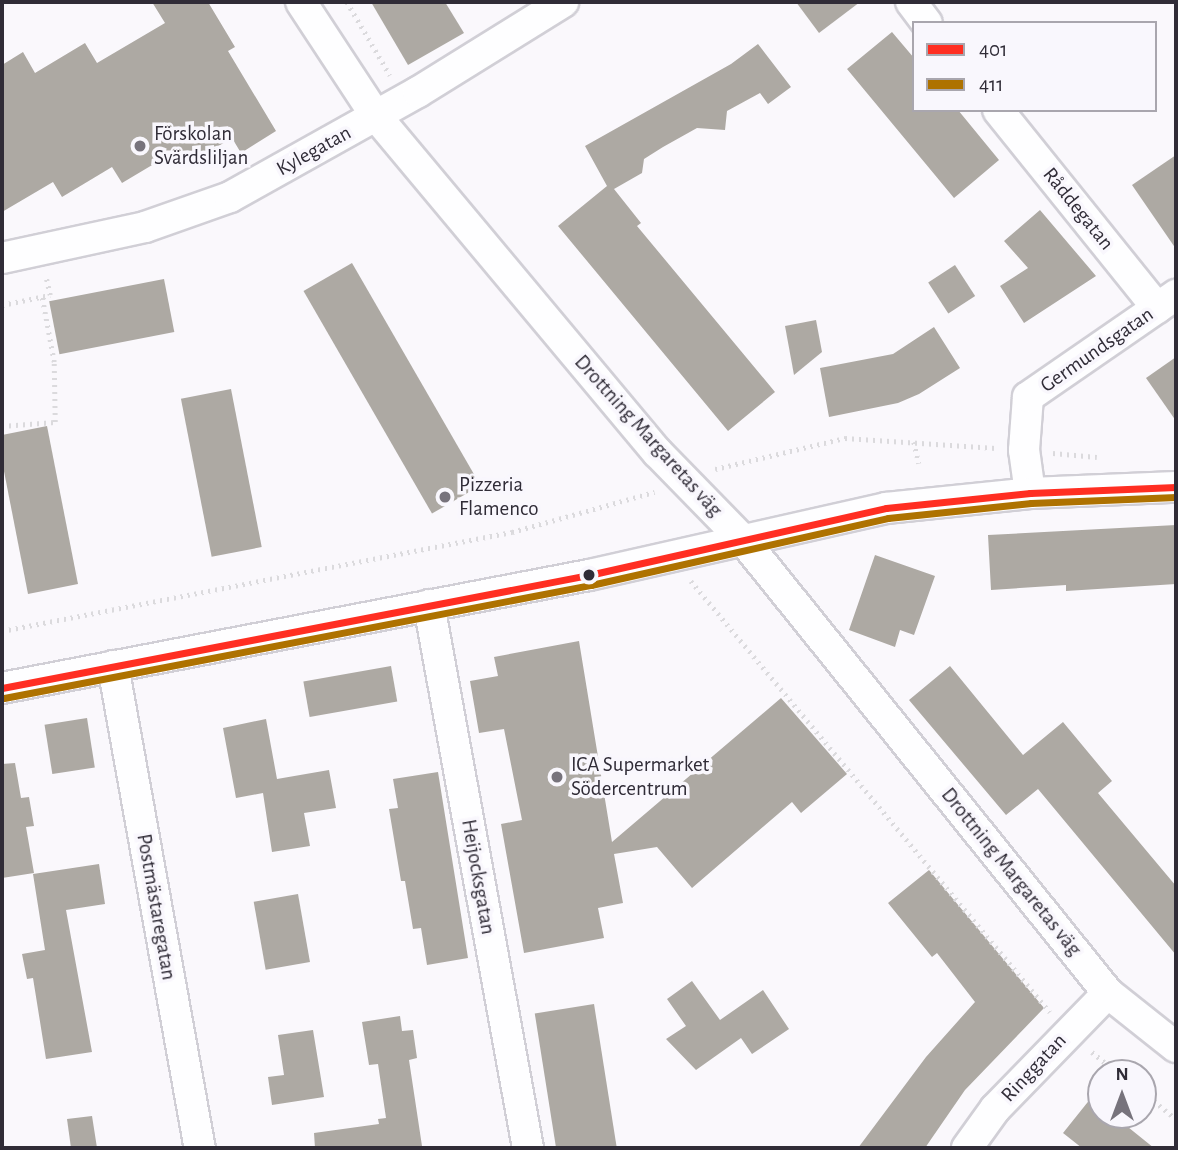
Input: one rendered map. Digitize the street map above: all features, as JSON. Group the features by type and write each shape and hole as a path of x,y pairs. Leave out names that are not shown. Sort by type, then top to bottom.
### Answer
{"street":[{"name":"Drottning Margaretas väg","path":"301,2 376,116 685,483 744,541 1108,993 1176,1047"},
{"name":"Kylegatan","path":"2,258 145,227 230,197 404,100 563,2"},
{"path":"911,2 926,21"},
{"name":"Råddegatan","path":"1000,112 1167,302"},
{"name":"Germundsgatan","path":"1030,493 1024,450 1028,397 1167,302"},
{"path":"2,688 679,555 886,508 1030,493 1176,487"},
{"name":"Heijocksgatan","path":"429,605 528,1148"},
{"name":"Postmästaregatan","path":"113,666 200,1148"},
{"name":"Ringgatan","path":"967,1148 995,1109 1067,1032 1108,993"}],"path":[{"path":"347,2 404,100"},
{"path":"2,305 50,296 44,269"},
{"path":"2,426 55,422 54,362 42,297"},
{"path":"2,631 512,532 685,483 723,465 845,438 1106,458"},
{"path":"914,442 919,463"},
{"path":"679,555 689,579 1067,1032 1101,1059"},
{"path":"1157,1103 1176,1119"}],"building":[{"path":"152,2 208,2 235,47 228,51 276,131 241,153 232,138 183,167 174,152 122,183 112,167 62,197 53,182 2,212 2,65 23,52 35,73 85,43 97,63 165,23"},
{"path":"371,2 445,2 464,33 408,65"},
{"path":"796,2 860,2 819,33"},
{"path":"892,32 912,56 912,112 960,112 999,160 954,198 847,69"},
{"path":"758,44 791,87 768,104 760,93 727,111 725,130 697,128 663,147 644,159 642,173 614,189 641,223 637,226 775,392 728,431 558,226 607,186 585,146 731,64"},
{"path":"1176,155 1176,249 1132,185"},
{"path":"1040,210 1096,276 1024,323 1000,286 1028,268 1004,241"},
{"path":"352,263 480,486 432,514 304,291"},
{"path":"955,265 975,296 948,313 928,282"},
{"path":"164,279 174,332 59,354 49,301"},
{"path":"816,320 822,352 794,375 785,326"},
{"path":"934,327 960,368 919,394 898,403 829,417 820,368 893,354"},
{"path":"1176,357 1176,421 1146,378"},
{"path":"231,389 262,547 212,557 181,399"},
{"path":"47,426 78,584 28,594 2,461 2,435"},
{"path":"1176,525 1176,584 1066,591 1066,585 991,590 988,535"},
{"path":"875,555 935,576 914,635 900,630 895,647 849,630"},
{"name":"ICA Supermarket Södercentrum","path":"579,641 612,842 781,698 847,774 801,813 792,802 692,888 657,847 614,854 623,903 598,908 604,938 524,953 501,824 522,820 504,729 479,733 470,681 498,676 494,657"},
{"path":"391,666 397,701 310,717 303,681"},
{"path":"950,666 1023,755 1063,722 1112,781 1098,793 1176,886 1176,955 1038,789 1006,815 909,700"},
{"path":"87,718 95,767 52,774 45,725"},
{"path":"266,719 277,779 329,770 336,808 304,813 310,846 272,852 263,793 236,798 223,728"},
{"path":"15,763 21,798 29,797 34,826 26,827 34,873 2,878 2,764"},
{"path":"438,772 468,958 427,965 421,928 413,929 405,881 401,881 389,809 398,808 393,779"},
{"path":"99,864 105,904 66,910 92,1052 46,1059 33,978 27,979 22,954 45,950 33,874"},
{"path":"929,870 1044,1008 965,1090 925,1148 858,1148 926,1057 975,1002 937,953 932,957 888,903"},
{"path":"298,894 310,962 266,970 254,902"},
{"path":"692,981 720,1020 763,990 789,1029 752,1054 741,1038 696,1070 666,1039 686,1026 667,999"},
{"path":"594,1004 617,1148 556,1148 535,1013"},
{"path":"400,1016 402,1031 413,1030 417,1058 409,1060 422,1146 315,1148 314,1133 379,1124 378,1119 386,1118 378,1064 369,1065 362,1022"},
{"path":"313,1030 324,1097 272,1105 268,1077 284,1075 278,1035"},
{"path":"1087,1103 1087,1129 1130,1129 1154,1148 1082,1148 1063,1133"},
{"path":"92,1116 97,1148 71,1148 67,1119"}],"transit line":[{"name":"401","path":"2,688 589,575 886,508 1030,493 1176,487"},
{"name":"411","path":"4,698 591,585 888,518 1031,503 1176,497"}],"place":[{"name":"Förskolan Svärdsliljan","path":"140,146"},
{"name":"Pizzeria Flamenco","path":"445,497"},
{"name":"ICA Supermarket Södercentrum","path":"557,777"}]}
